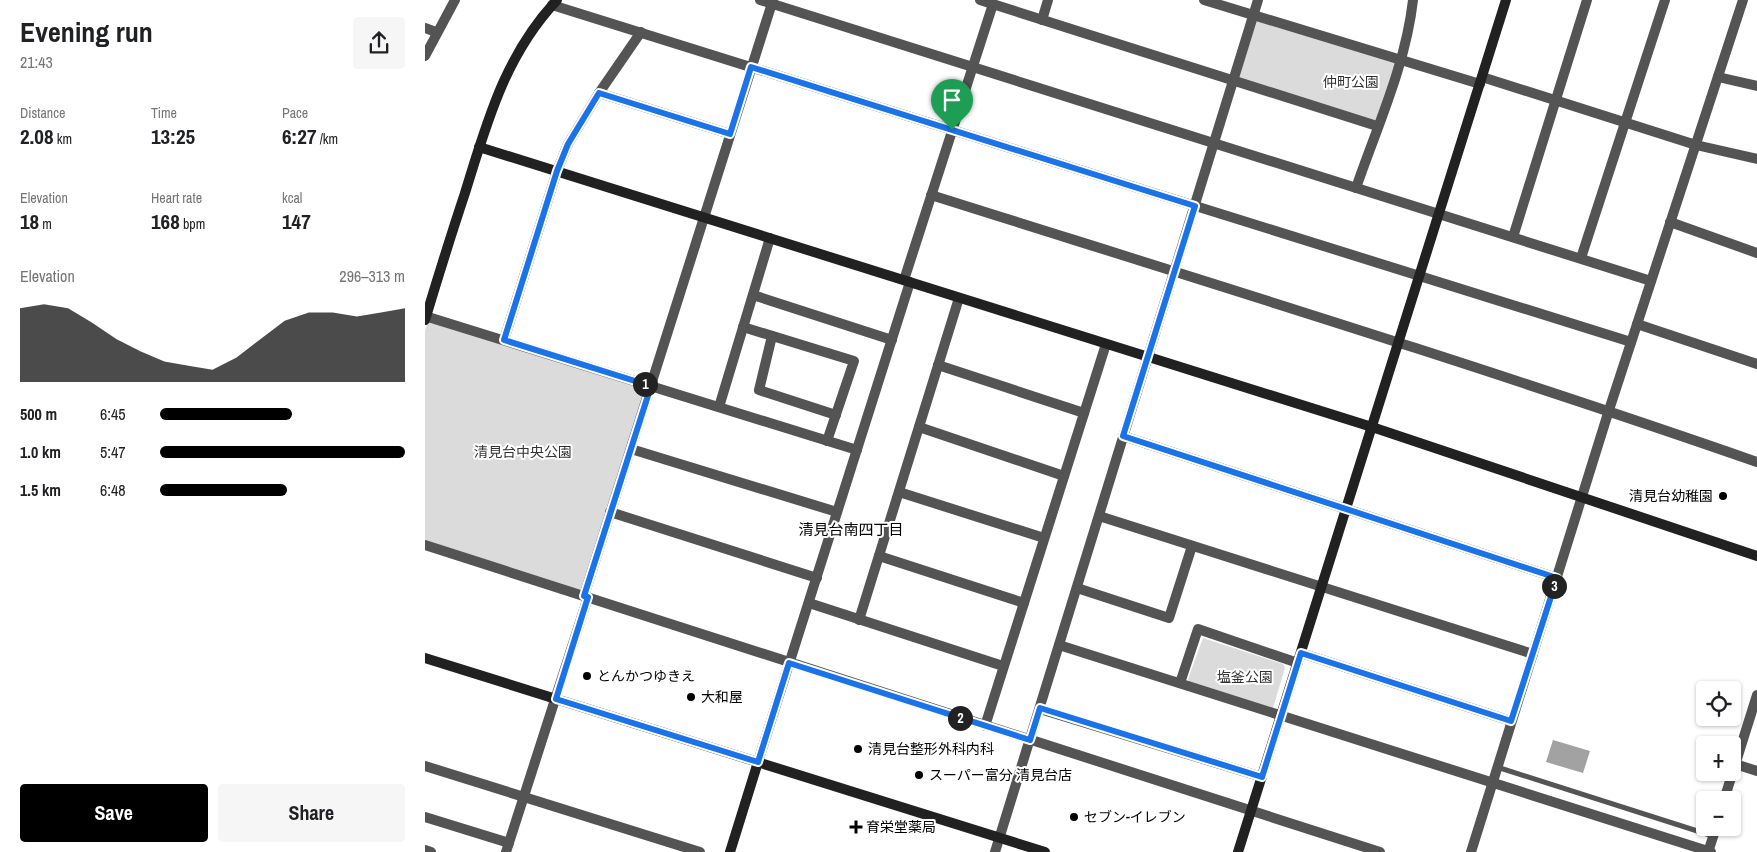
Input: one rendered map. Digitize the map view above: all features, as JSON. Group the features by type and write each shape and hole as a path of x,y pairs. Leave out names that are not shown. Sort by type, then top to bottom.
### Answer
{"street":[{"path":"425,56 436,32 455,0"},
{"path":"760,0 772,2 972,67 1651,280"},
{"path":"980,0 1377,126"},
{"path":"1042,20 1048,0"},
{"path":"1204,0 1400,61 1555,101 1695,145 1757,159"},
{"path":"995,852 1258,0"},
{"path":"1356,188 1400,61 1411,23 1413,0"},
{"path":"1238,852 1506,0"},
{"path":"1513,237 1587,0"},
{"path":"1581,258 1665,0"},
{"path":"1471,852 1609,410 1743,0"},
{"path":"857,450 425,317 479,147 506,72 529,33 555,2 751,67 1631,342"},
{"path":"425,817 507,847 556,699 610,512 772,2"},
{"path":"730,852 892,340 931,195 993,4"},
{"path":"425,28 436,32"},
{"path":"504,340 557,171 568,144 599,93 641,32"},
{"path":"1718,77 1757,86"},
{"path":"599,93 730,134"},
{"path":"479,147 1372,427 1757,556"},
{"path":"931,195 1399,342 1609,410 1757,462"},
{"path":"1670,222 1757,253"},
{"path":"719,407 770,238"},
{"path":"753,295 892,340"},
{"path":"859,620 959,298"},
{"path":"1637,324 1757,364"},
{"path":"743,327 854,361 827,441"},
{"path":"773,336 759,390 836,415"},
{"path":"985,726 1106,344"},
{"path":"938,365 1083,414"},
{"path":"919,427 1064,476"},
{"path":"1123,436 1557,578"},
{"path":"631,449 837,512"},
{"path":"899,492 1044,538"},
{"path":"610,512 817,578"},
{"path":"1099,516 1533,654"},
{"path":"425,545 1380,852"},
{"path":"1077,588 1169,618 1192,546"},
{"path":"879,556 1023,603"},
{"path":"809,603 1003,666"},
{"path":"1180,683 1198,629 1511,721"},
{"path":"1059,645 1709,852 1713,836"},
{"path":"425,658 1045,852"},
{"path":"1741,745 1757,695"},
{"path":"1040,708 1262,777"},
{"path":"425,766 700,852"},
{"path":"1741,766 1757,771"},
{"path":"425,850 431,852"}],"lane":[{"path":"1497,767 1696,827"}],"green space":[{"name":"仲町公園","path":"1253,15 1400,61 1377,126 1233,80"},
{"name":"清見台中央公園","path":"428,320 645,389 581,590 425,540 425,331"},
{"name":"塩釜公園","path":"1203,638 1283,664 1285,668 1273,708 1189,683 1188,679"}],"shaded area":[{"path":"1553,740 1590,751 1583,773 1546,762"}],"place":[{"name":"清見台幼稚園","path":"1723,496"},
{"name":"とんかつゆきえ","path":"587,676"},
{"name":"大和屋","path":"691,697"},
{"name":"清見台整形外科内科","path":"858,749"},
{"name":"スーパー富分 清見台店","path":"919,775"},
{"name":"セブン-イレブン","path":"1074,817"},
{"name":"育栄堂薬局","path":"856,827"}],"district":[{"name":"清見台南四丁目","path":"851,530"}],"route":[{"path":"751,67 952,130 1195,206 1123,436 1557,578 1511,721 1301,653 1262,777 1040,708 1030,740 789,663 758,762 556,699 588,597 584,596 651,386 504,340 557,171 568,144 599,93 730,134 751,67"}]}
